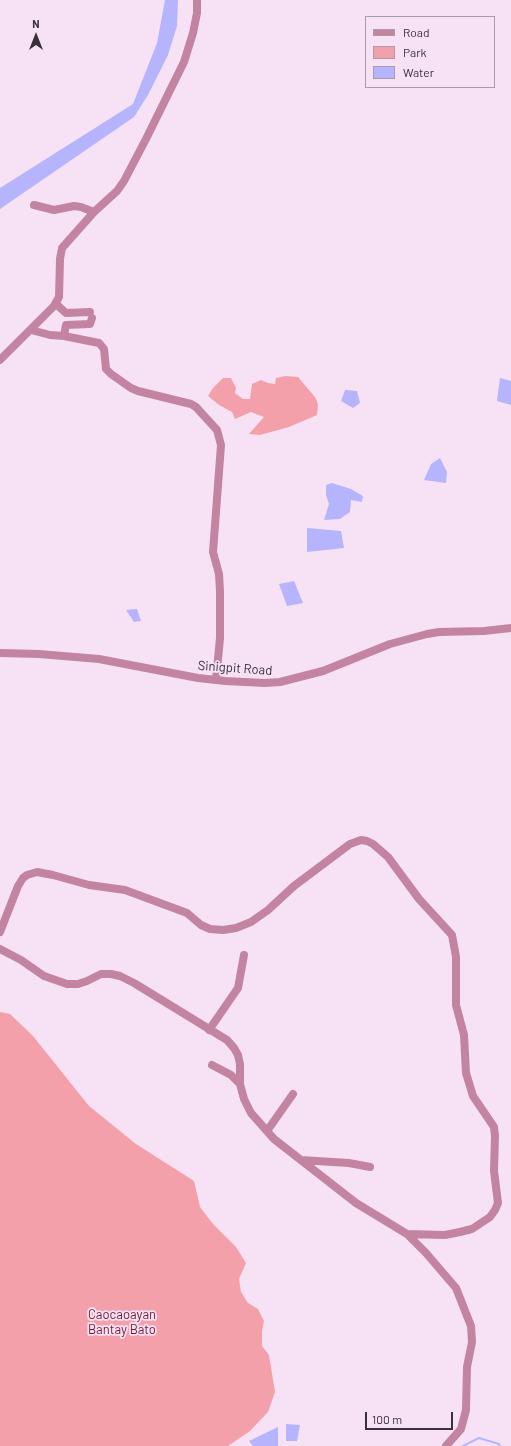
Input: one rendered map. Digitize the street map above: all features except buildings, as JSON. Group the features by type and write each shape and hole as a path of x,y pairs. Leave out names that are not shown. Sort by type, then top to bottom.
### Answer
{"street":[{"path":"0,360 56,304 59,297 60,259 62,248 94,212 117,191 124,181 184,62 193,33 197,13 197,0"},
{"path":"34,205 54,210 74,206 94,212"},
{"path":"56,304 66,312 91,315 90,324 66,325 64,336"},
{"path":"31,330 50,335 64,336 99,343 104,349 106,369 112,374 131,388 138,391 191,404 196,407 217,430 221,445 213,552 219,574 220,591 220,638 216,680"},
{"name":"Sinigpit Road","path":"0,653 39,654 99,659 216,680 265,683 280,682 323,671 390,644 427,634 438,632 511,628"},
{"path":"0,932 7,910 18,886 27,875 37,872 89,885 125,890 187,913 201,925 210,929 223,930 236,928 252,922 268,910 294,886 350,844 361,840 373,844 388,857 418,899 452,935 456,957 456,1005 464,1036 466,1073 473,1096 494,1127 495,1136 494,1171 498,1203 490,1217 472,1229 460,1232 439,1235 407,1234"},
{"path":"0,949 21,960 44,976 67,984 83,983 101,974 120,976 227,1040 234,1048 240,1064 240,1084 244,1099 252,1112 274,1139 356,1204 407,1234 454,1284 472,1326 471,1348 467,1367 466,1410 461,1429 446,1446"},
{"path":"209,1030 238,988 244,955"},
{"path":"212,1065 230,1075 240,1084"},
{"path":"267,1131 293,1094"},
{"path":"300,1160 349,1163 370,1168"}],"green space":[{"path":"286,376 298,377 315,397 318,404 317,415 289,427 260,435 249,434 264,417 251,412 235,419 232,412 219,405 208,396 213,388 223,378 231,378 236,388 235,393 243,399 250,399 252,384 261,380 275,384 276,378"},
{"name":"Caocaoayan Bantay Bato","path":"0,1012 10,1014 33,1036 89,1106 136,1144 194,1181 200,1207 213,1224 236,1247 246,1263 239,1279 241,1292 248,1303 258,1309 264,1321 262,1346 269,1355 275,1392 268,1412 250,1431 228,1446 0,1446"}],"water":[{"path":"165,0 178,0 177,26 168,55 148,95 134,117 0,209 0,188 133,104 157,43"},
{"path":"500,378 511,381 511,405 497,401"},
{"path":"345,390 357,391 360,403 353,408 341,401"},
{"path":"440,458 447,472 446,483 424,480 431,464"},
{"path":"332,483 351,489 363,496 362,502 351,500 350,512 340,519 324,520 329,504 326,495 326,485"},
{"path":"307,528 341,531 344,548 307,552"},
{"path":"294,581 303,603 287,606 279,584"},
{"path":"137,609 141,621 134,622 126,610"},
{"path":"286,1424 300,1425 297,1441 286,1441"},
{"path":"278,1427 278,1446 253,1446 249,1441"}],"waterway":[{"path":"463,1446 479,1438 499,1444 500,1446"}]}
